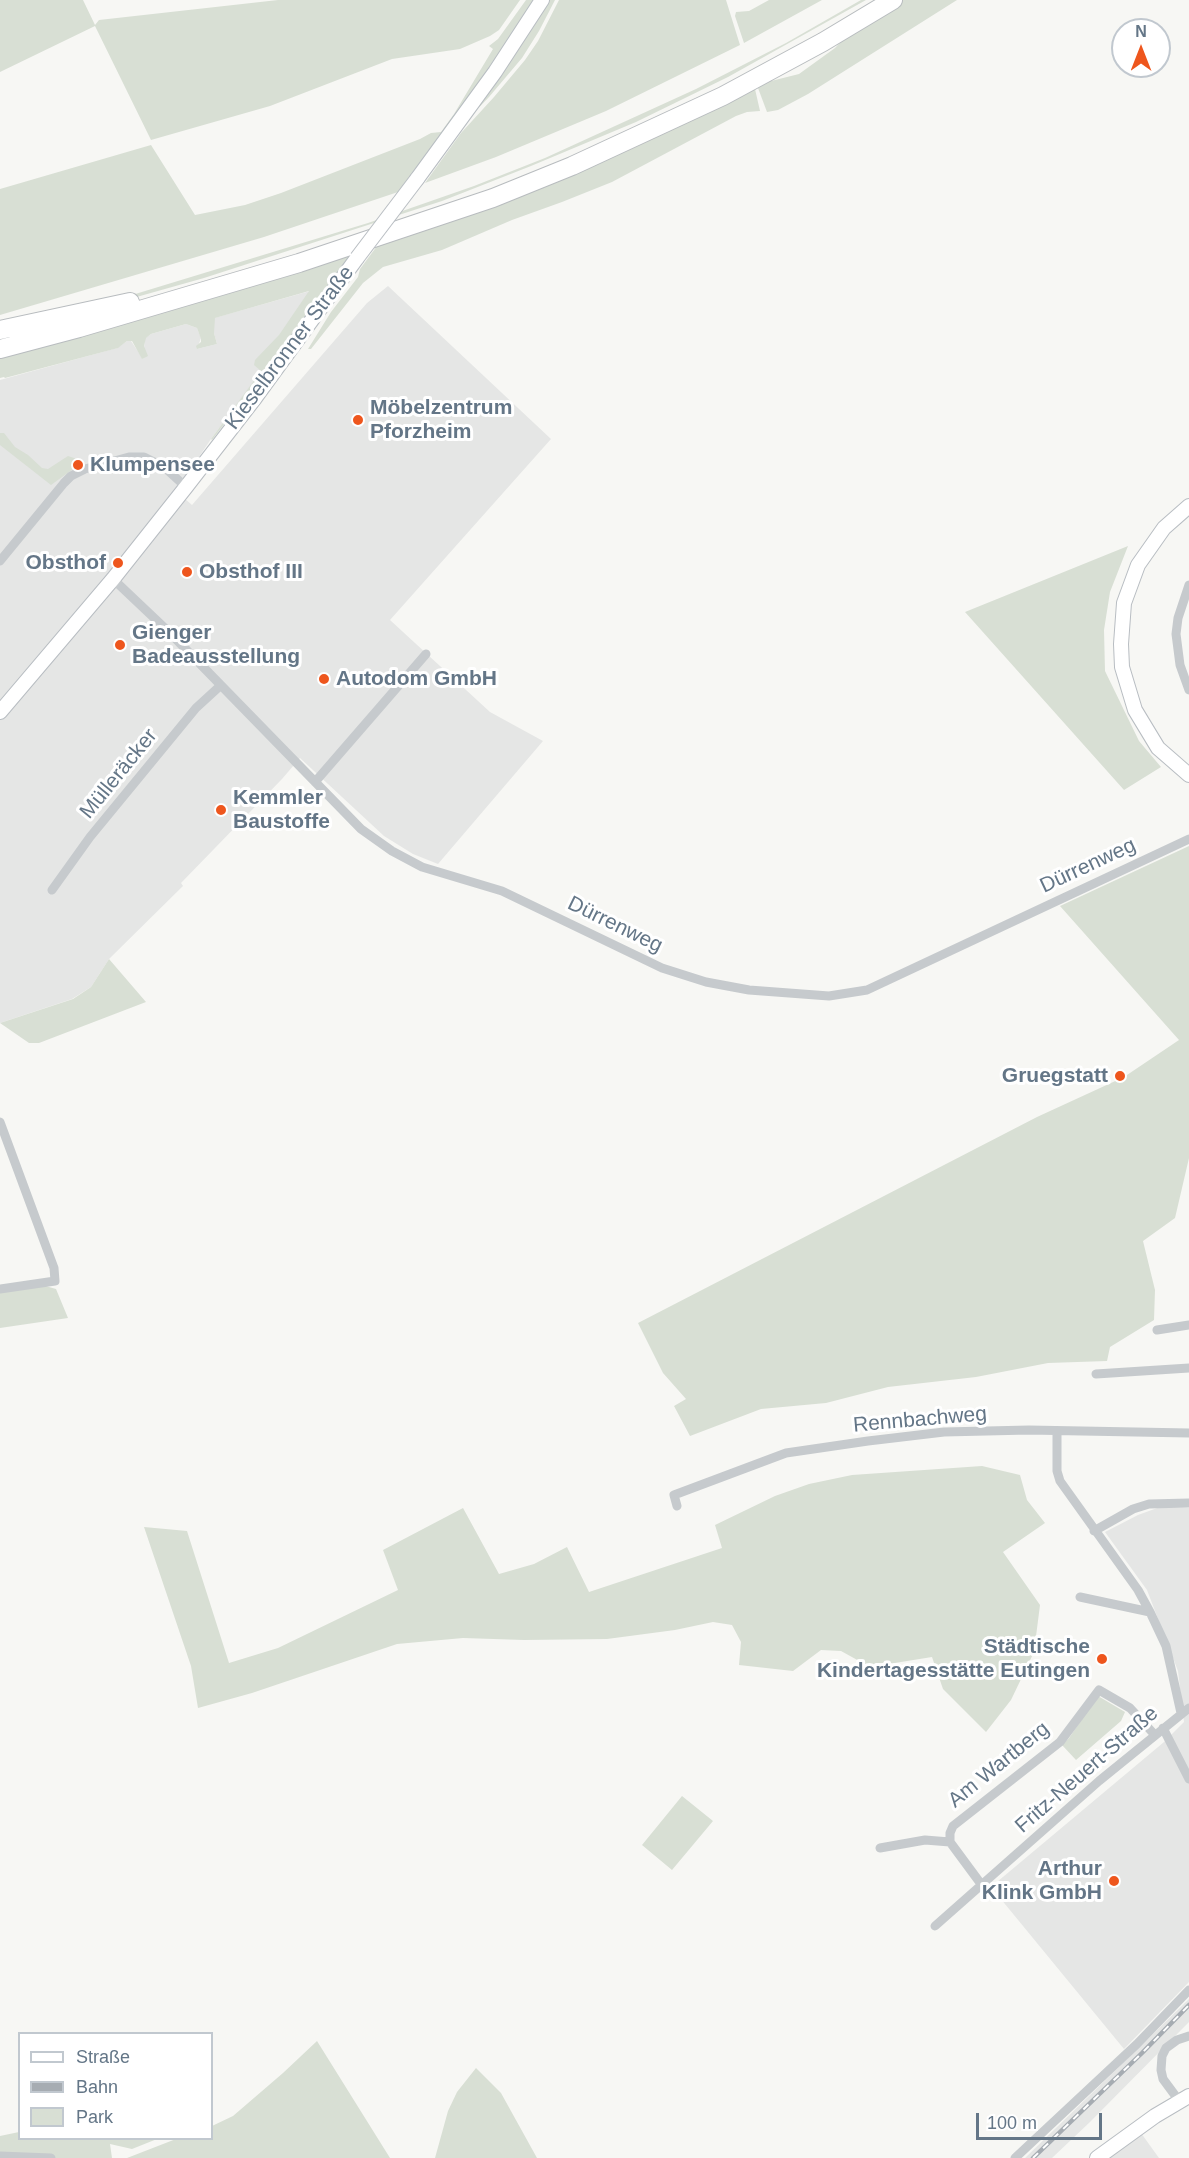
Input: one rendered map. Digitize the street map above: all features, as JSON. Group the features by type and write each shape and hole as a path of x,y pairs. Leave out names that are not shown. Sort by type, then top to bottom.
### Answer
{"highway":[{"path":"0,330 147,298 432,212 571,157 666,116 785,53 877,0"},
{"path":"0,349 299,263 493,198 572,166 723,96 823,42 893,0"}],"street":[{"name":"Kieselbronner Straße","path":"0,712 113,579 255,398 495,72 542,0"},
{"path":"0,561 64,483 71,476 85,469 129,457 144,457 164,467 186,487"},
{"path":"1189,506 1164,528 1138,565 1124,603 1120,644 1122,667 1135,710 1158,748 1189,775"},
{"name":"Dürrenweg","path":"113,579 170,633 361,829 393,852 431,870 502,891 662,968 706,982 749,990 829,996 867,990 1189,839"},
{"path":"1189,585 1181,608 1176,634 1180,664 1189,690"},
{"path":"315,782 426,654"},
{"name":"Mülleräcker","path":"52,890 90,837 196,708 220,686"},
{"path":"0,1122 54,1269 55,1281 0,1289"},
{"path":"1157,1330 1189,1326"},
{"path":"1096,1374 1189,1368"},
{"name":"Rennbachweg","path":"677,1506 674,1495 786,1453 944,1432 1029,1430 1189,1432"},
{"path":"1057,1431 1059,1481 1138,1590 1166,1646 1185,1710"},
{"path":"1094,1531 1133,1509 1149,1504 1189,1503"},
{"path":"1080,1597 1150,1612"},
{"name":"Am Wartberg","path":"981,1884 950,1842 953,1826 1060,1742 1099,1690 1130,1708 1154,1734"},
{"name":"Fritz-Neuert-Straße","path":"935,1926 1154,1734 1185,1710"},
{"path":"1163,1728 1189,1779"},
{"name":"Am Wartberg","path":"880,1848 925,1840 950,1842"},
{"path":"1015,2158 1130,2050 1189,1990"},
{"path":"1097,2158 1130,2133 1184,2099 1163,2079 1162,2056 1166,2048 1177,2040 1189,2036"},
{"path":"0,2156 51,2158"}],"shaded area":[{"path":"388,286 551,439 390,620 490,712 543,741 438,864 413,854 384,836 300,758 181,883 183,886 109,959 91,987 72,999 0,1023 0,380 117,348 127,341 131,341 143,359 145,338 151,334 186,324 197,328 201,338 197,349 217,344 214,318 310,291 259,368 262,371 211,439 176,491 192,505 367,303"},
{"path":"1160,1507 1189,1508 1189,1982 1124,2049 991,1887 1164,1742 1184,1722 1178,1671 1147,1590 1105,1532 1138,1515"},
{"path":"1189,1999 1189,2022 1090,2122 1052,2158 1025,2158"},
{"path":"1141,2133 1159,2158 1110,2158"}],"green space":[{"path":"0,0 83,0 95,25 99,20 278,0 520,0 499,30 460,49 392,59 270,106 151,140 95,26 0,72"},
{"path":"526,0 538,0 508,47 398,192 264,237 0,315 0,189 151,145 195,215 245,205 281,193 431,133 441,132 493,49 489,46 498,39"},
{"path":"547,0 555,0 522,58 466,121"},
{"path":"559,0 726,0 740,45 606,111 496,157 425,183 461,133 525,60 538,41"},
{"path":"769,0 822,0 744,43 735,16 736,12 749,11"},
{"path":"861,0 866,0 728,77 636,122 531,166 442,201 204,278 133,298 132,295 368,223 474,186 545,158 696,89 786,43"},
{"path":"902,0 957,0 808,94 778,110 767,112 758,88 755,89 760,111 736,116 612,182 512,220 442,250 383,267 363,283 311,349 308,349 380,242 767,77 771,81 799,74 835,48 850,32"},
{"path":"355,251 251,394 242,401 212,440 261,371 254,365 255,360 279,335 309,291 215,318 214,333 217,344 197,349 196,346 201,339 197,328 186,324 151,334 146,338 144,346 148,356 142,359 132,341 127,341 118,348 0,378 0,358"},
{"path":"0,433 4,433 15,447 42,468 48,469 68,456 77,459 80,464 51,485 0,445"},
{"path":"1128,546 1110,592 1104,630 1105,671 1139,741 1161,767 1124,790 965,612"},
{"path":"1189,846 1189,1158 1175,1218 1143,1241 1155,1290 1154,1320 1110,1347 1107,1361 1048,1363 976,1377 888,1387 826,1403 761,1409 690,1436 674,1406 686,1399 663,1373 638,1323 1037,1117 1124,1077 1179,1040 1060,906"},
{"path":"109,959 146,1002 39,1043 29,1043 0,1023 73,999 91,987"},
{"path":"42,1285 56,1289 68,1318 0,1328 0,1291"},
{"path":"982,1466 1020,1475 1027,1500 1045,1523 1003,1552 1040,1605 1034,1652 1011,1700 986,1732 943,1689 932,1657 870,1667 841,1651 821,1650 793,1671 739,1665 741,1642 732,1625 713,1622 675,1630 607,1639 463,1638 397,1644 252,1693 198,1708 191,1666 144,1527 187,1531 229,1663 278,1648 398,1590 383,1550 463,1508 499,1574 534,1564 567,1547 589,1592 722,1548 715,1525 775,1496 809,1484 852,1475"},
{"path":"1098,1696 1125,1712 1121,1721 1076,1760 1062,1745"},
{"path":"682,1796 713,1821 672,1870 642,1845"},
{"path":"317,2041 390,2158 127,2158 173,2140 213,2140 213,2126 233,2116"},
{"path":"476,2068 501,2093 537,2158 435,2158 448,2111 457,2092"},
{"path":"18,2132 18,2140 154,2140 132,2149 110,2144 112,2158 0,2158 0,2136"}],"railway":[{"path":"1033,2158 1189,2005"}],"place":[{"name":"Möbelzentrum Pforzheim","path":"358,420"},
{"name":"Klumpensee","path":"78,465"},
{"name":"Obsthof","path":"118,563"},
{"name":"Obsthof III","path":"187,572"},
{"name":"Gienger Badeausstellung","path":"120,645"},
{"name":"Autodom GmbH","path":"324,679"},
{"name":"Kemmler Baustoffe","path":"221,810"},
{"name":"Gruegstatt","path":"1120,1076"},
{"name":"Städtische Kindertagesstätte Eutingen","path":"1102,1659"},
{"name":"Arthur Klink GmbH","path":"1114,1881"}]}
